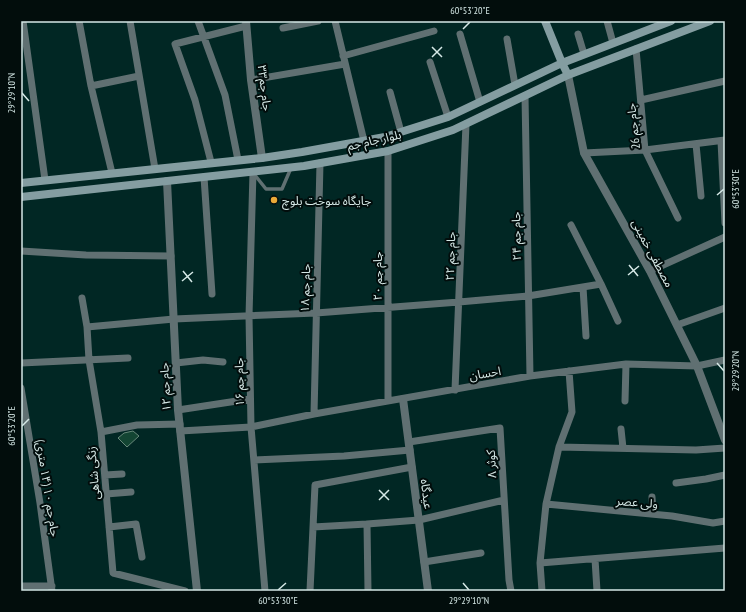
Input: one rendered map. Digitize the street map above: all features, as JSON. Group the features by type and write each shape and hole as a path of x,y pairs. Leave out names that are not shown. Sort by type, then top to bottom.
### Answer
{"main road":[{"path":"545,21 568,75"},
{"name":"بلوار جام جم","path":"21,183 210,162 262,158 385,137 448,117 562,63 659,23 671,21"},
{"name":"بلوار جام جم","path":"21,197 292,167 388,151 453,130 568,75 710,21"},
{"path":"385,137 388,151"}],"street":[{"path":"23,21 45,180"},
{"path":"79,21 91,86 112,173"},
{"path":"130,21 138,76 155,169"},
{"path":"198,21 225,95 238,160"},
{"path":"283,28 318,21"},
{"path":"335,21 364,141"},
{"path":"607,21 613,43"},
{"path":"210,162 195,100 175,44 246,23"},
{"name":"جام جم۳۳","path":"246,23 251,80 262,158"},
{"path":"343,56 434,31"},
{"path":"460,34 480,102"},
{"path":"578,34 584,54"},
{"path":"506,39 515,85"},
{"name":"جام جم 26","path":"636,49 645,150 678,218"},
{"path":"430,62 448,117"},
{"path":"251,80 345,64"},
{"name":"مصطفی خمینی","path":"568,75 584,153 650,270 697,366 725,440"},
{"path":"91,86 138,76"},
{"path":"641,100 725,81"},
{"path":"390,92 401,132"},
{"name":"جام جم ۲۴","path":"525,96 530,376"},
{"name":"جام جم ۲۲","path":"455,390 466,124"},
{"path":"584,153 645,150 723,140 725,222"},
{"path":"696,144 701,196"},
{"name":"جام جم ۲۰","path":"388,151 388,401"},
{"name":"جام جم ۱۸","path":"314,414 320,163"},
{"name":"جام جم ۱۶","path":"252,172 249,316 250,399 265,591"},
{"path":"204,177 212,294"},
{"name":"جام جم ۱۲","path":"168,181 178,410 197,591"},
{"path":"571,225 602,284 618,321"},
{"path":"650,270 725,238"},
{"path":"21,251 86,255 171,256"},
{"path":"87,326 174,319 316,313 459,302 528,296 602,284"},
{"path":"583,287 586,336"},
{"name":"زنگی شاهی","path":"82,298 87,326 89,360 101,432 113,573 185,591"},
{"path":"677,325 725,308"},
{"path":"21,363 128,358"},
{"path":"176,363 203,360 223,362"},
{"name":"احسان","path":"101,432 137,425 180,427 251,427 314,414 530,376 626,364 697,366 725,360"},
{"path":"625,401 626,364"},
{"path":"542,591 540,563 546,504 559,447 572,412 569,371"},
{"name":"جام جم ۱۰ (۱۴ متری)","path":"21,388 52,589"},
{"path":"178,410 250,399"},
{"name":"عیدگاه","path":"403,399 428,591"},
{"name":"کوثر ۸","path":"409,446 500,428 509,580 511,591"},
{"path":"621,428 623,448"},
{"path":"254,460 344,456 409,446"},
{"path":"559,447 696,450 725,448"},
{"path":"310,591 315,485 412,467"},
{"path":"105,476 122,474"},
{"path":"676,483 725,475"},
{"path":"106,494 130,492"},
{"path":"652,497 653,514"},
{"path":"313,527 418,520 504,500"},
{"name":"ولی عصر","path":"546,504 653,514 713,523 725,521"},
{"path":"109,527 136,524 142,557"},
{"path":"367,524 368,591"},
{"path":"540,563 725,548"},
{"path":"424,562 481,553"},
{"path":"595,558 597,591"},
{"path":"21,586 52,589"}],"lane":[{"path":"252,172 266,189 282,189 292,167"}],"building":[{"path":"133,431 139,436 127,447 118,438 124,433"}],"place":[{"name":"جایگاه سوخت بلوچ","path":"274,200"}]}
